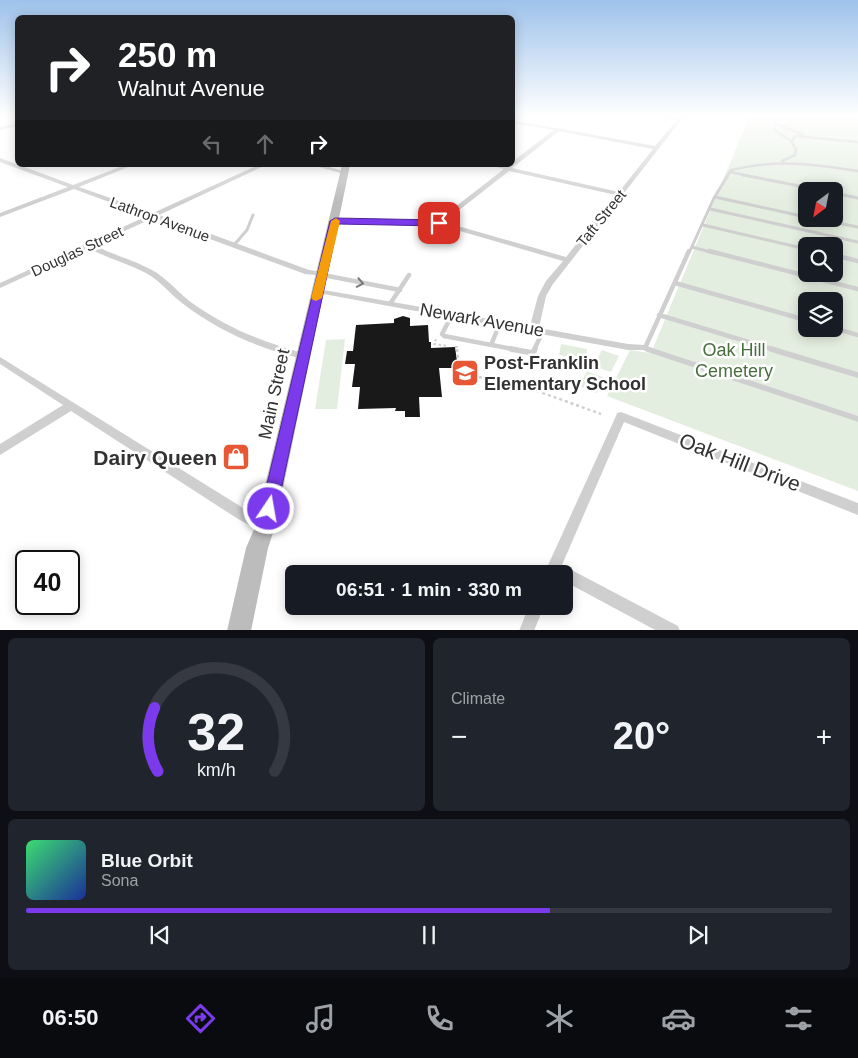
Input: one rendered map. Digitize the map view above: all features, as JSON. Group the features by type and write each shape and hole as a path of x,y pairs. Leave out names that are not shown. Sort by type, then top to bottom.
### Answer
{"street":[{"path":"515,163 539,144"},
{"path":"637,144 657,148"},
{"name":"Taft Street","path":"539,330 542,296 568,260 660,144"},
{"name":"Lathrop Avenue","path":"0,160 15,166"},
{"path":"0,165 15,161"},
{"name":"Lathrop Avenue","path":"19,167 308,272 320,283"},
{"path":"0,215 125,167"},
{"name":"Douglas Street","path":"0,286 259,167"},
{"path":"330,167 345,169"},
{"path":"500,167 621,194"},
{"path":"439,223 511,167"},
{"name":"Main Street","path":"239,630 257,548 265,527 335,221 345,169"},
{"path":"335,221 439,223 568,260"},
{"path":"88,245 154,275 220,325 235,333 286,353 303,356"},
{"name":"Newark Avenue","path":"320,283 390,304 628,347 645,348"},
{"path":"0,360 242,515 265,527"},
{"path":"0,450 70,406"},
{"name":"Oak Hill Drive","path":"555,565 622,416 858,509"},
{"path":"573,581 673,630"},
{"path":"526,630 532,615"}],"lane":[{"path":"793,144 796,149 795,155"},
{"path":"778,162 795,155"},
{"path":"795,155 807,163"},
{"path":"858,171 807,163 778,162 746,166 730,172 715,197 645,348 858,419"},
{"path":"730,172 798,185"},
{"path":"843,195 858,198"},
{"path":"715,197 798,214"},
{"path":"710,209 858,242"},
{"path":"234,245 247,230 253,215"},
{"path":"703,225 798,247"},
{"path":"843,225 858,228"},
{"path":"692,247 858,289"},
{"path":"843,257 858,261"},
{"path":"390,304 409,275"},
{"path":"320,283 400,290"},
{"path":"675,283 798,318"},
{"path":"452,315 443,335 533,353 539,330"},
{"path":"659,315 858,376"},
{"path":"491,345 500,324"},
{"path":"843,331 858,335"}],"path":[{"path":"437,336 434,344 457,347 460,378 490,377 507,380 602,414"}],"green space":[{"name":"Oak Hill Cemetery","path":"738,144 858,144 858,491 607,396 630,350 651,353"},
{"path":"345,339 337,409 315,409 326,340"},
{"path":"561,344 587,349 585,360 559,355"},
{"path":"602,350 619,356 611,372 593,366"},
{"path":"587,371 605,378 597,393 579,386"}],"building":[{"path":"403,316 410,318 410,326 428,325 431,348 455,347 458,368 439,368 442,397 419,397 420,417 405,417 405,411 395,411 396,408 358,409 360,387 352,387 355,364 345,364 347,351 353,351 356,325 394,323 394,319"}],"slow traffic":[{"path":"316,298 336,221"}],"place":[{"name":"Post-Franklin Elementary School","path":"465,373"},
{"name":"Dairy Queen","path":"236,457"}],"route":[{"path":"269,509 335,221 429,221 439,223"}]}
